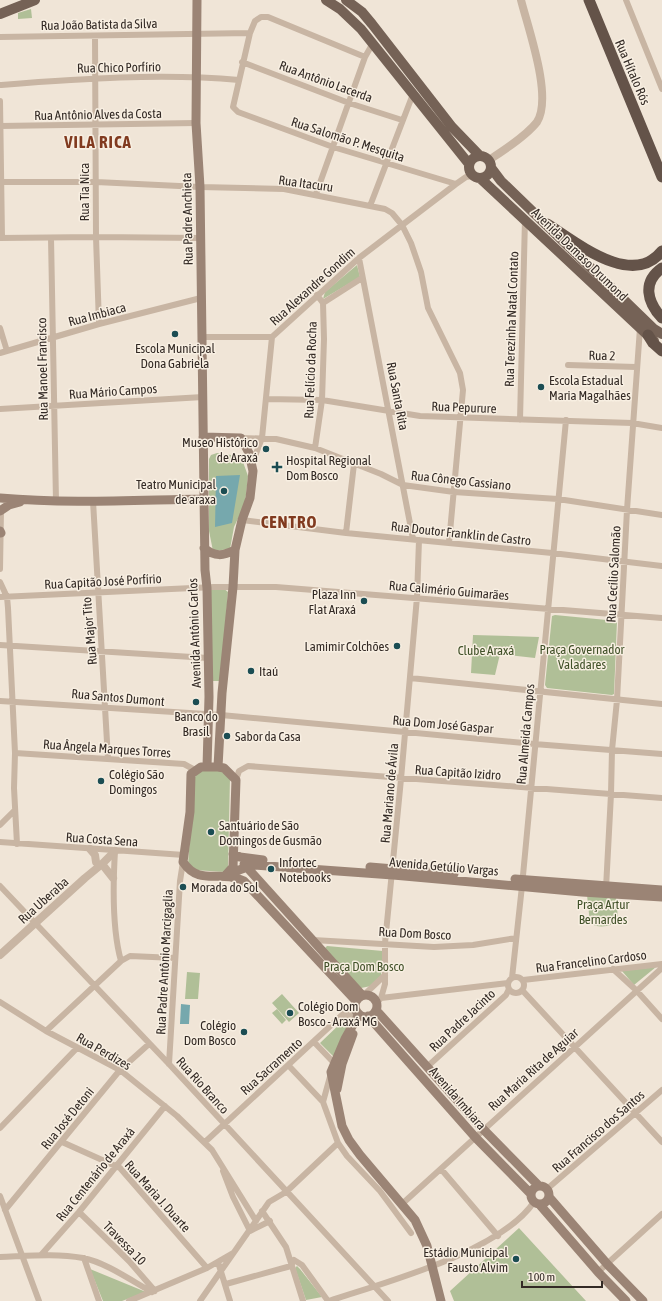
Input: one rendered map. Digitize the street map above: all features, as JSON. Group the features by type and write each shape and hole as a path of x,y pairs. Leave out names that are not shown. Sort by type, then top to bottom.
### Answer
{"highway":[{"name":"Rua Hítalo Rós","path":"589,0 662,177"},
{"path":"546,224 606,260 621,266 634,266 646,263 662,251"},
{"path":"662,268 650,279 648,288 653,306 662,318"},
{"path":"644,332 662,351"}],"main road":[{"path":"0,14 35,0"},
{"name":"Rua Padre Anchieta","path":"197,0 198,77 196,123 200,187 204,498"},
{"path":"326,0 352,19 373,43 469,164"},
{"name":"Avenida Damaso Drumond","path":"348,0 372,24 452,127 487,162 501,181 654,329 662,334"},
{"path":"472,159 487,162 489,175 477,177 469,170 469,164 472,159"},
{"name":"Avenida Damaso Drumond","path":"477,177 525,219 644,332 662,346"},
{"path":"203,437 241,438 249,453 252,464"},
{"name":"Avenida Antônio Carlos","path":"218,767 222,693 233,587 235,550 242,520 250,498 252,464"},
{"path":"0,498 93,501 204,498"},
{"name":"Avenida Antônio Carlos","path":"204,498 209,715 207,767"},
{"path":"0,509 27,500"},
{"path":"204,548 213,554 220,555 235,550"},
{"path":"201,767 218,767 224,768 236,780 234,842 236,855 233,867 225,876 200,876 192,873 184,858 190,812 190,778 195,770 201,767"},
{"name":"Avenida Getúlio Vargas","path":"236,855 393,872 606,890 662,897"},
{"name":"Avenida Imbiara","path":"236,855 313,940 360,1006"},
{"name":"Avenida Getúlio Vargas","path":"225,876 253,865 393,872"},
{"name":"Avenida Imbiara","path":"225,876 244,881 360,1006 475,1136 626,1301"},
{"name":"Avenida Getúlio Vargas","path":"606,890 662,890"},
{"path":"266,905 275,898"},
{"name":"Avenida Imbiara","path":"360,1006 374,998 428,1066 483,1129 545,1191 608,1265 643,1301"},
{"path":"378,1004 360,1006 347,1040 333,1067 340,1120 349,1140 415,1220 422,1233 433,1266 441,1301"},
{"path":"336,1092 347,1040"},
{"path":"534,1189 545,1191 546,1202 535,1200 534,1189"}],"street":[{"path":"487,162 531,128 537,121 542,110 542,80 521,0"},
{"path":"626,0 662,89"},
{"path":"238,80 250,33 255,21 261,17 268,17 365,57"},
{"name":"Rua João Batista da Silva","path":"0,37 250,33"},
{"name":"Rua Tia Nica","path":"95,36 94,78 96,236 99,324"},
{"path":"316,194 365,57 373,43"},
{"name":"Rua Antônio Lacerda","path":"242,62 402,120"},
{"name":"Rua Chico Porfírio","path":"0,85 94,78 198,77 238,80"},
{"name":"Rua Salomão P. Mesquita","path":"238,80 233,104 234,110 333,147 456,184"},
{"path":"370,206 413,94"},
{"path":"0,101 1,238 96,236 200,238"},
{"name":"Rua Antônio Alves da Costa","path":"0,126 196,123"},
{"name":"Rua Alexandre Gondim","path":"252,464 262,438 272,337 359,258 466,177 477,177"},
{"name":"Rua Itacuru","path":"0,182 96,182 284,189 316,194 370,206 392,213 402,225"},
{"name":"Rua Terezinha Natal Contato","path":"520,420 525,219"},
{"path":"402,225 417,258 431,317 460,373 463,390 449,543"},
{"name":"Rua Manoel Francisco","path":"51,238 56,500"},
{"name":"Rua Santa Rita","path":"359,258 403,485 416,540"},
{"path":"323,303 362,278"},
{"name":"Rua Felício da Rocha","path":"315,448 322,400 323,303 317,295"},
{"name":"Rua Imbiaca","path":"0,353 99,324 201,298"},
{"path":"0,328 7,351"},
{"name":"Rua Cecílio Salomão","path":"606,890 612,750 617,700 632,423 636,367 644,332"},
{"path":"202,337 272,337"},
{"name":"Rua 2","path":"568,366 636,367"},
{"name":"Rua Mário Campos","path":"0,409 203,397"},
{"name":"Rua Pepurure","path":"266,399 322,400 355,404 390,412 420,416 632,423 662,428"},
{"name":"Rua Almeida Campos","path":"510,984 522,883 534,744 541,692 552,553 566,420"},
{"name":"Rua Cônego Cassiano","path":"241,438 262,438 296,442 315,448 403,485 454,492 558,499 662,515"},
{"path":"346,533 354,464"},
{"name":"Rua Major Tito","path":"93,501 97,592 106,709 108,759"},
{"path":"0,509 0,568"},
{"name":"Rua Doutor Franklin de Castro","path":"242,520 346,533 552,553 624,563 662,566"},
{"name":"Rua Mariano de Ávila","path":"378,1004 385,984 385,943 402,779 404,731 417,598 416,540"},
{"path":"0,582 7,597 13,700 17,844"},
{"name":"Rua Capitão José Porfírio","path":"0,597 207,588"},
{"name":"Rua Calimério Guimarães","path":"207,588 276,588 662,618"},
{"path":"0,645 208,658"},
{"path":"410,678 662,704"},
{"name":"Rua Santos Dumont","path":"0,701 13,700 106,709 221,715"},
{"name":"Rua Dom José Gaspar","path":"221,715 534,744 662,754"},
{"name":"Rua Ângela Marques Torres","path":"15,753 184,764 195,770"},
{"name":"Rua Capitão Izidro","path":"236,780 240,771 248,766 662,798"},
{"path":"0,825 15,810"},
{"name":"Rua Costa Sena","path":"0,842 184,858"},
{"path":"90,850 95,855 99,863 113,878"},
{"path":"112,851 120,961"},
{"name":"Rua Uberaba","path":"1,951 34,924 85,878 112,851"},
{"name":"Rua Padre Antônio Marcigaglia","path":"169,1064 180,881 184,858"},
{"name":"Rua Rio Branco","path":"0,886 34,924 169,1064 388,1301"},
{"name":"Rua Dom Bosco","path":"313,940 452,947 516,938"},
{"path":"46,1031 120,961 130,956 175,958"},
{"name":"Rua Francelino Cardoso","path":"523,980 662,964"},
{"name":"Rua Maria Rita de Aguiar","path":"402,1204 575,1045 662,968"},
{"path":"613,969 636,990 662,1019"},
{"path":"360,1006 385,975"},
{"path":"378,1004 510,984 516,977 523,980 524,985 522,990 516,993 510,984"},
{"name":"Rua Padre Jacinto","path":"428,1066 506,995 510,984"},
{"path":"522,990 575,1045 662,1142"},
{"name":"Rua Perdizes","path":"0,1002 46,1031 120,1070 165,1106 205,1142 221,1165"},
{"name":"Rua Sacramento","path":"205,1142 334,1024 360,1006"},
{"path":"314,1042 333,1067 323,1102"},
{"name":"Rua José Detoni","path":"6,1210 120,1070 149,1044"},
{"path":"0,1128 77,1048"},
{"path":"289,1066 323,1102 338,1143 347,1156 380,1191 411,1233"},
{"name":"Rua Francisco dos Santos","path":"545,1191 662,1090"},
{"name":"Rua Centenário de Araxá","path":"41,1256 79,1212 165,1106"},
{"name":"Rua Maria J. Duarte","path":"62,1142 120,1168 207,1268"},
{"path":"200,1301 269,1202 286,1192 338,1143"},
{"path":"221,1165 256,1221"},
{"path":"221,1165 229,1188 250,1230"},
{"path":"441,1169 498,1236"},
{"path":"0,1196 39,1301"},
{"path":"226,1284 291,1266 294,1260 302,1265 329,1301 433,1266 498,1236 520,1219 535,1200"},
{"path":"262,1211 286,1246 303,1301"},
{"name":"Travessa 10","path":"79,1212 129,1261 153,1292"},
{"path":"598,1272 608,1265 662,1214"},
{"path":"250,1230 270,1221"},
{"path":"130,1301 207,1268 236,1251"},
{"path":"0,1257 41,1256 84,1258 127,1277 153,1292"},
{"path":"84,1258 99,1301"},
{"path":"127,1277 130,1268 129,1261"},
{"path":"218,1262 230,1301"}],"green space":[{"path":"31,9 32,18 18,19 18,13"},
{"path":"357,265 360,277 323,299 325,292"},
{"path":"217,453 238,456 243,462 248,476 245,504 234,527 230,549 213,551 209,531 209,459 211,455"},
{"path":"223,588 228,592 221,681 210,681 208,592 212,589"},
{"name":"Praça Governador Valadares","path":"555,615 617,621 614,694 547,688 545,685 552,616"},
{"name":"Clube Araxá","path":"473,635 539,637 535,658 500,654 495,675 471,673"},
{"path":"199,770 223,771 230,778 228,868 225,872 194,870 188,865 194,779"},
{"name":"Praça Artur Bernardes","path":"587,895 616,896 618,919 616,922 605,926 597,926 590,923"},
{"name":"Praça Dom Bosco","path":"327,946 383,951 381,977 371,986 361,988 324,949"},
{"path":"656,967 634,985 622,971"},
{"path":"187,972 200,973 198,999 185,999"},
{"path":"282,994 299,1013 289,1022 272,1003"},
{"path":"277,1009 286,1020 282,1024 272,1013"},
{"path":"353,1017 334,1057 320,1043 343,1021"},
{"name":"Estádio Municipal Fausto Alvim","path":"519,1228 586,1301 454,1301 450,1291"},
{"path":"297,1266 322,1297 306,1300 295,1268"},
{"path":"90,1269 146,1292 122,1301 103,1301"}],"water":[{"path":"240,475 232,523 215,527 216,476"},
{"path":"181,1004 190,1005 189,1024 180,1024"}],"place":[{"name":"Escola Municipal Dona Gabriela","path":"175,334"},
{"name":"Escola Estadual Maria Magalhães","path":"541,387"},
{"name":"Museo Histórico de Araxá","path":"266,449"},
{"name":"Hospital Regional Dom Bosco","path":"277,467"},
{"name":"Teatro Municipal de araxa","path":"224,491"},
{"name":"Plaza Inn Flat Araxá","path":"364,601"},
{"name":"Lamimir Colchões","path":"397,646"},
{"name":"Itaú","path":"251,671"},
{"name":"Banco do Brasil","path":"196,702"},
{"name":"Sabor da Casa","path":"227,736"},
{"name":"Colégio São Domingos","path":"101,781"},
{"name":"Santuário de São Domingos de Gusmão","path":"211,832"},
{"name":"Infortec Notebooks","path":"271,869"},
{"name":"Morada do Sol","path":"183,887"},
{"name":"Colégio Dom Bosco - Araxá MG","path":"290,1013"},
{"name":"Colégio Dom Bosco","path":"244,1032"},
{"name":"Estádio Municipal Fausto Alvim","path":"516,1259"}],"district":[{"name":"VILA RICA","path":"98,142"},
{"name":"CENTRO","path":"289,522"}]}
